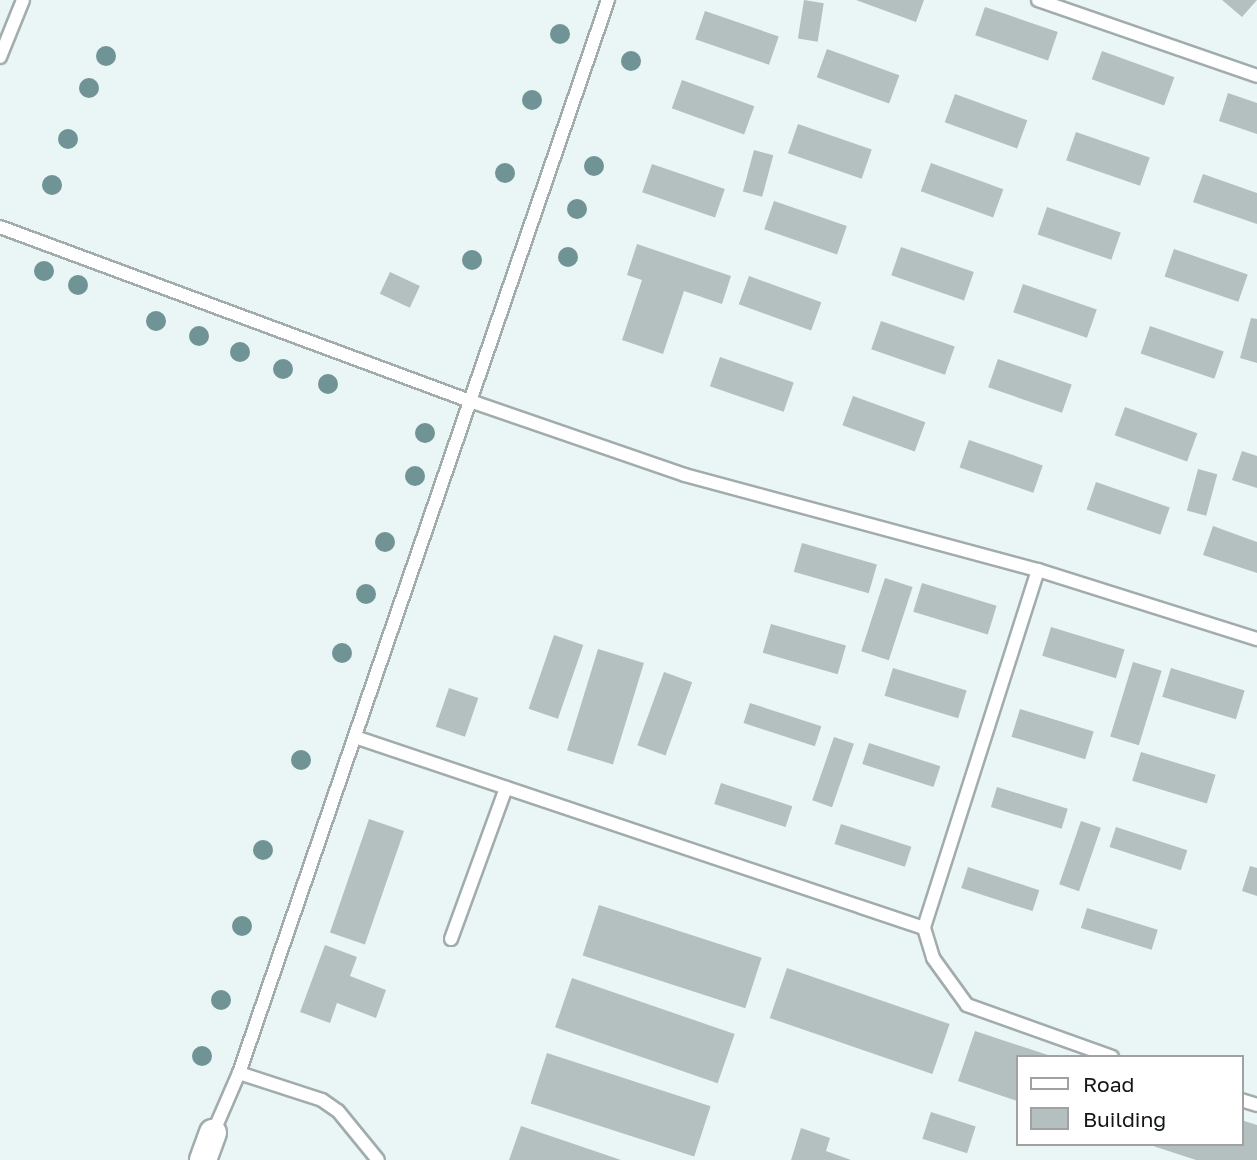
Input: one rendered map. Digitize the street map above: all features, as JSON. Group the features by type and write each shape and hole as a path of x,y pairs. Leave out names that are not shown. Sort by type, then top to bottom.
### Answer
{"street":[{"path":"203,1160 213,1133"}],"lane":[{"path":"0,57 23,0"},
{"path":"213,1133 239,1073 608,0"},
{"path":"1038,0 1257,76"},
{"path":"0,227 470,401 685,475 1038,570 1257,639"},
{"path":"1038,570 924,928 933,958 967,1004 1107,1055"},
{"path":"355,737 924,928"},
{"path":"451,939 506,788"},
{"path":"239,1073 322,1100 338,1111 378,1160"}],"building":[{"path":"804,0 824,3 818,42 798,39"},
{"path":"856,0 924,0 916,22"},
{"path":"1222,0 1257,0 1242,17"},
{"path":"985,7 1058,32 1048,60 975,35"},
{"path":"705,11 779,36 769,65 695,39"},
{"path":"827,49 899,75 889,104 817,77"},
{"path":"1102,51 1174,77 1164,106 1092,79"},
{"path":"682,80 754,106 744,135 672,108"},
{"path":"1228,93 1257,103 1257,134 1219,121"},
{"path":"955,94 1027,120 1017,149 945,122"},
{"path":"798,124 872,149 862,179 788,153"},
{"path":"1076,132 1150,157 1140,186 1066,160"},
{"path":"754,150 773,155 762,197 743,192"},
{"path":"931,163 1003,189 993,218 921,191"},
{"path":"652,164 725,189 715,217 642,192"},
{"path":"1203,174 1257,193 1257,224 1193,202"},
{"path":"774,201 847,226 837,254 764,229"},
{"path":"1047,207 1121,232 1111,260 1038,234"},
{"path":"637,244 731,276 722,304 684,291 663,354 622,340 642,280 627,275"},
{"path":"901,247 974,272 964,300 891,275"},
{"path":"1174,249 1248,274 1238,302 1165,276"},
{"path":"390,272 420,286 410,308 380,294"},
{"path":"749,276 821,302 811,331 739,304"},
{"path":"1023,284 1097,309 1087,338 1013,312"},
{"path":"1251,318 1257,319 1257,363 1240,358"},
{"path":"881,321 955,346 945,375 871,349"},
{"path":"1150,326 1224,351 1214,379 1141,353"},
{"path":"720,357 794,382 784,412 710,386"},
{"path":"998,359 1072,384 1062,413 988,387"},
{"path":"853,396 925,422 915,451 842,425"},
{"path":"1125,407 1197,433 1187,462 1115,435"},
{"path":"969,440 1043,465 1033,493 960,467"},
{"path":"1242,451 1257,456 1257,488 1232,480"},
{"path":"1198,469 1217,474 1206,516 1187,511"},
{"path":"1096,482 1170,507 1160,535 1087,509"},
{"path":"1213,526 1257,542 1257,573 1203,555"},
{"path":"802,543 877,564 869,593 794,572"},
{"path":"885,578 913,587 889,660 861,651"},
{"path":"922,583 997,606 988,634 913,612"},
{"path":"771,624 846,645 838,674 763,653"},
{"path":"1051,627 1125,650 1116,678 1042,656"},
{"path":"554,635 583,645 558,719 529,709"},
{"path":"598,649 644,663 613,764 567,750"},
{"path":"1133,662 1162,671 1139,745 1110,737"},
{"path":"893,668 967,691 958,718 885,696"},
{"path":"1171,668 1245,691 1236,719 1162,697"},
{"path":"664,672 692,682 666,756 637,745"},
{"path":"449,688 478,698 465,737 436,727"},
{"path":"750,703 821,726 815,746 744,723"},
{"path":"1020,709 1094,732 1085,759 1012,737"},
{"path":"834,737 854,744 832,807 812,800"},
{"path":"869,743 940,766 934,787 862,764"},
{"path":"1141,752 1216,775 1207,803 1132,781"},
{"path":"721,783 792,806 786,827 714,804"},
{"path":"997,787 1068,809 1062,829 991,807"},
{"path":"369,819 404,831 365,945 330,932"},
{"path":"1081,821 1101,828 1079,891 1059,884"},
{"path":"841,824 911,847 905,867 835,844"},
{"path":"1116,827 1187,850 1181,870 1110,847"},
{"path":"1250,866 1257,868 1257,896 1242,891"},
{"path":"968,867 1039,890 1033,911 961,888"},
{"path":"599,905 762,958 745,1008 583,955"},
{"path":"1087,908 1158,930 1152,950 1081,928"},
{"path":"325,945 357,957 350,976 386,990 376,1018 337,1003 330,1023 300,1012"},
{"path":"787,968 950,1024 932,1074 770,1018"},
{"path":"572,978 735,1034 718,1083 555,1027"},
{"path":"975,1031 1048,1055 1016,1055 1016,1101 958,1081"},
{"path":"547,1053 711,1106 694,1157 531,1103"},
{"path":"931,1112 976,1127 967,1153 922,1139"},
{"path":"1243,1121 1257,1125 1257,1160 1196,1160 1153,1146 1243,1146"},
{"path":"521,1126 621,1160 509,1160"},
{"path":"801,1128 830,1138 826,1151 851,1160 791,1160"}]}
